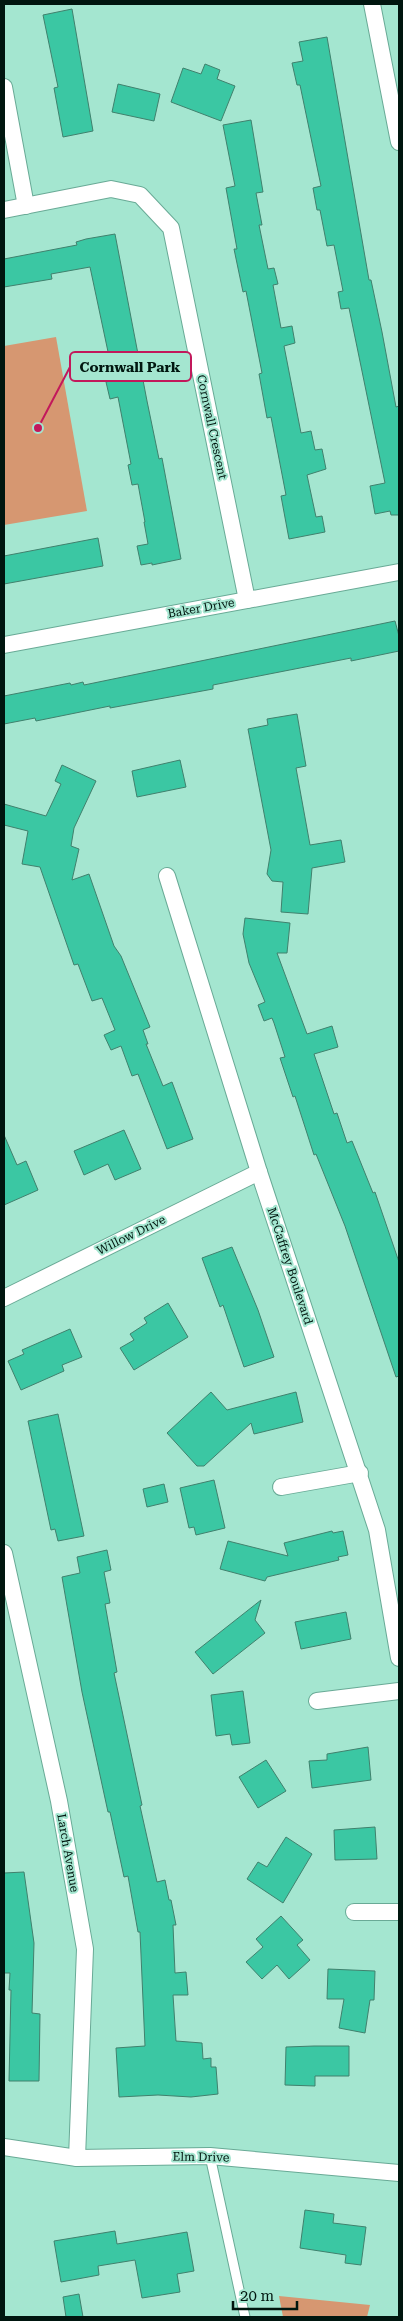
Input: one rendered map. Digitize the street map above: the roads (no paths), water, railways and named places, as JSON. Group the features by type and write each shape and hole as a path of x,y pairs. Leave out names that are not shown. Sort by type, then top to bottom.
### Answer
{"street":[{"path":"372,4 399,142"},
{"path":"4,87 26,206"},
{"name":"Cornwall Crescent","path":"4,210 111,189 140,195 171,228 247,600"},
{"name":"Baker Drive","path":"4,645 399,572"},
{"name":"McCaffrey Boulevard","path":"167,876 259,1172 360,1473 377,1530 399,1658"},
{"name":"Willow Drive","path":"4,1298 259,1172"},
{"path":"281,1487 360,1473"},
{"name":"Larch Avenue","path":"4,1553 58,1802 85,1949 77,2158"},
{"path":"317,1700 399,1691"},
{"path":"354,1912 399,1912"},
{"name":"Elm Drive","path":"4,2147 77,2158 210,2156 399,2173"}],"lane":[{"path":"210,2156 245,2317"}],"place":[{"name":"Cornwall Park","path":"38,428"}]}
